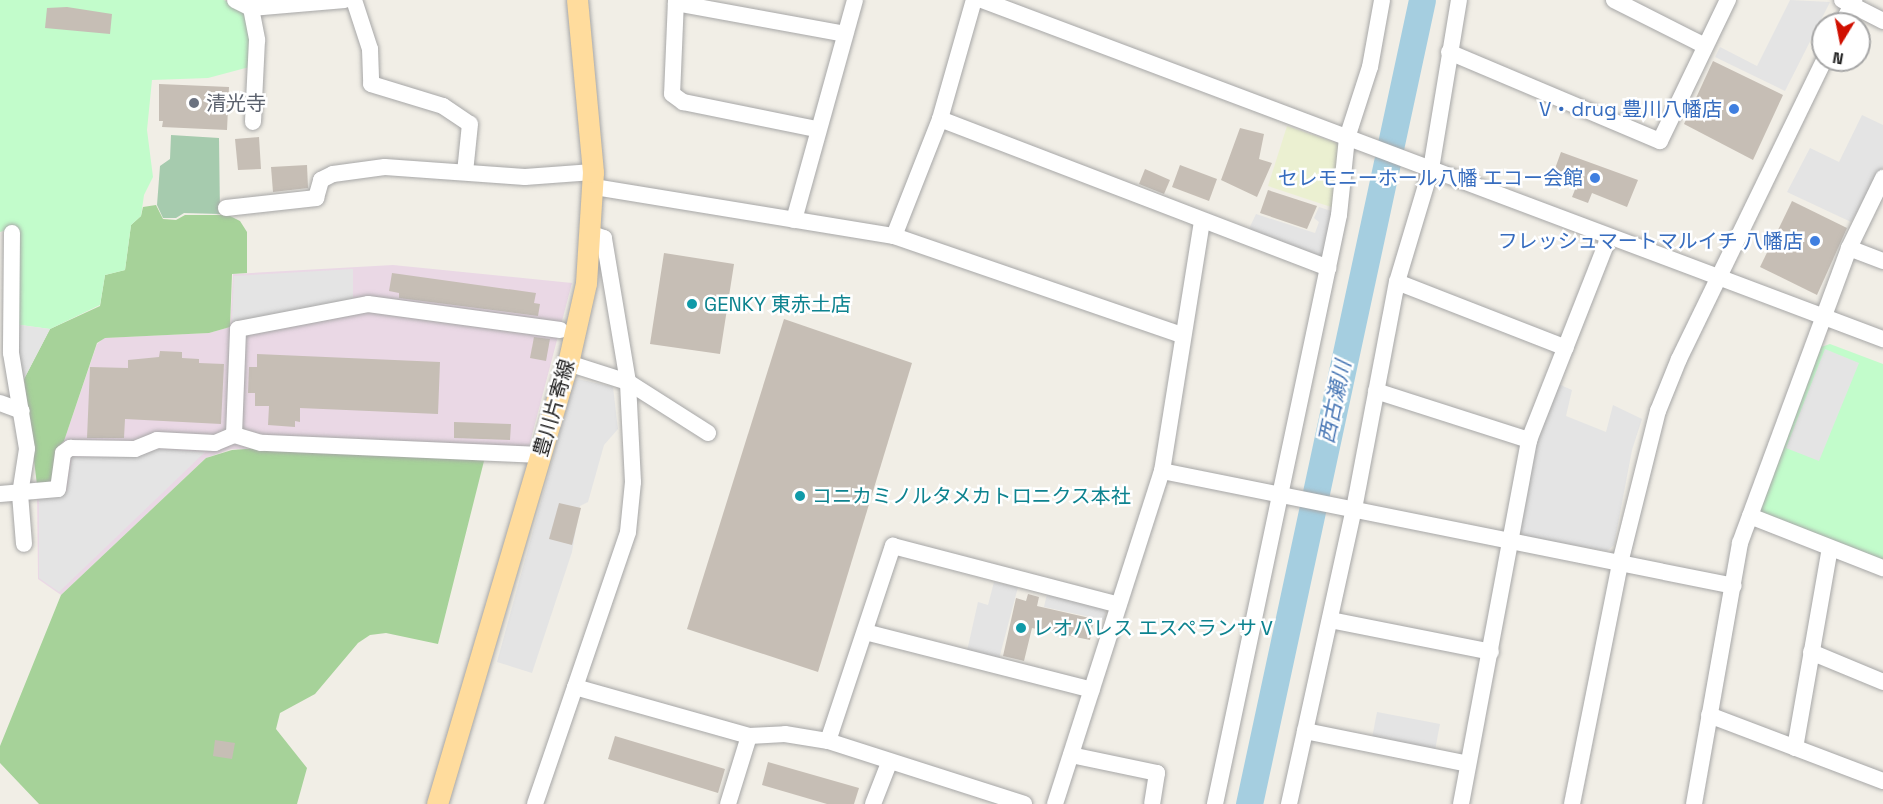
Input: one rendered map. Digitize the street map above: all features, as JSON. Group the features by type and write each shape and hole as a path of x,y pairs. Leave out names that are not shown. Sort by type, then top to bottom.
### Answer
{"main road":[{"name":"豊川片寄線","path":"437,804 568,363 586,283 592,234 593,180 578,0"}],"street":[{"path":"235,0 251,8 345,0"},
{"path":"354,0 370,49 371,84 443,106 470,124 465,172"},
{"path":"794,220 816,129 855,0"},
{"path":"894,237 940,119 974,0"},
{"path":"982,0 1883,339"},
{"path":"1215,804 1287,495 1328,268 1347,138 1370,67 1382,0"},
{"path":"1289,804 1330,620 1347,507 1376,391 1397,282 1431,169 1459,0"},
{"path":"1614,0 1705,46"},
{"path":"1449,52 1660,141 1728,0"},
{"path":"816,129 682,102 672,94 676,2 845,34"},
{"path":"1849,2 1883,21"},
{"path":"251,8 257,49 253,122"},
{"path":"1572,804 1620,563 1658,411 1718,276 1818,72"},
{"path":"940,119 1328,268"},
{"path":"226,208 316,198 321,180 333,174 384,166 593,180 794,220 894,237 1182,335"},
{"path":"1694,804 1740,543 1850,248 1881,185"},
{"path":"1059,803 1116,604 1162,471 1202,221"},
{"path":"12,233 9,323 27,449 20,494 24,544"},
{"path":"535,804 628,532 633,482 627,382 604,238 592,234"},
{"path":"1461,804 1530,440 1609,237"},
{"path":"1850,248 1883,261"},
{"path":"1397,282 1566,348"},
{"path":"234,435 238,329 368,304 560,330"},
{"path":"568,363 627,382 708,433"},
{"path":"0,381 18,383"},
{"path":"1376,391 1530,440"},
{"path":"0,403 22,411"},
{"path":"0,495 58,489 63,453 70,447 135,449 157,440 215,443 234,435 261,442 541,455"},
{"path":"1162,471 1734,586"},
{"path":"1750,516 1883,568"},
{"path":"828,741 893,546 1116,604"},
{"path":"1795,748 1830,548"},
{"path":"1330,620 1491,652"},
{"path":"865,632 1092,690"},
{"path":"1811,652 1883,682"},
{"path":"575,687 749,736 785,734 828,741 889,763 1024,804"},
{"path":"1709,715 1883,781"},
{"path":"1305,731 1468,764"},
{"path":"728,804 749,736"},
{"path":"1071,755 1157,773 1152,804"},
{"path":"873,804 889,763"}],"shaded area":[{"path":"1790,0 1830,2 1825,12 1811,12 1811,40 1785,91 1715,57 1720,47 1757,66"},
{"path":"1862,115 1883,125 1883,167 1851,222 1787,192 1810,148 1839,162"},
{"path":"1319,207 1334,212 1325,261 1247,233 1256,214 1315,233 1319,222 1314,218"},
{"path":"393,265 572,283 526,458 231,449 206,458 61,595 38,579 37,486 49,485 55,450 64,441 97,344 104,338 209,333 230,327 233,274"},
{"path":"353,269 353,299 232,323 234,276"},
{"path":"13,324 50,329 24,379 16,357"},
{"path":"1825,349 1859,363 1819,461 1786,448"},
{"path":"578,379 613,387 618,429 604,445 588,502 580,506 572,552 532,673 497,662 574,381"},
{"path":"1556,383 1572,390 1566,416 1606,432 1613,405 1642,419 1632,450 1614,545 1607,551 1525,537 1520,531 1535,445"},
{"path":"158,449 205,452 59,592 39,578 39,499 67,491 72,457 137,457"},
{"path":"994,582 1018,587 999,659 967,651 978,602 988,605"},
{"path":"1047,594 1102,607 1106,613 1104,620 1044,607"},
{"path":"1377,712 1440,724 1435,750 1372,738"}],"green space":[{"path":"0,0 224,0 246,11 253,66 208,78 152,80 147,130 153,177 144,195 141,216 131,225 125,270 105,275 100,305 50,329 13,324 17,227 0,232"},
{"path":"1287,126 1337,143 1340,156 1334,208 1268,186"},
{"path":"171,135 219,138 220,214 184,213 176,218 163,218 157,205 160,166 170,159"},
{"path":"156,205 163,219 176,220 185,215 228,215 240,221 247,232 247,273 232,274 230,327 209,333 105,338 97,343 64,441 55,450 53,481 37,485 24,379 50,329 100,306 105,275 125,270 131,225 141,216 143,207"},
{"path":"1830,344 1883,364 1883,568 1756,511 1821,347"},
{"path":"258,448 485,457 438,644 386,633 370,635 358,643 315,694 280,713 276,729 307,768 297,804 39,804 0,763 0,746 61,595 206,458 232,450"}],"building":[{"path":"67,7 112,14 110,34 45,28 47,8"},
{"name":"V・drug 豊川八幡店","path":"1713,61 1783,95 1753,160 1684,124"},
{"name":"清光寺","path":"159,84 229,87 227,130 162,127 163,121 159,121"},
{"path":"1240,128 1264,134 1259,159 1272,163 1257,197 1221,180"},
{"path":"259,137 261,169 238,170 235,139"},
{"name":"セレモニーホール八幡 エコー会館","path":"1561,152 1638,180 1627,207 1592,193 1588,203 1572,197 1576,187 1552,177"},
{"path":"307,165 308,188 273,192 271,167"},
{"path":"1180,165 1217,179 1209,201 1172,187"},
{"path":"1145,169 1170,180 1164,194 1139,184"},
{"path":"1268,190 1317,206 1307,229 1260,213"},
{"path":"1792,201 1847,228 1817,295 1760,267"},
{"name":"GENKY 東赤土店","path":"664,253 734,264 720,354 650,344"},
{"path":"392,273 536,293 534,303 540,304 538,316 399,298 399,293 389,291"},
{"name":"コニカミノルタメカトロニクス本社","path":"784,319 912,363 818,672 687,629"},
{"path":"534,337 550,339 546,361 530,358"},
{"path":"160,351 182,352 182,358 199,359 199,363 224,364 221,424 125,419 124,438 87,438 90,367 128,368 128,360 159,357"},
{"path":"257,354 440,362 438,414 300,408 300,422 295,421 295,427 268,425 269,406 255,406 255,393 248,393 249,367 257,367"},
{"path":"454,422 511,424 510,440 454,438"},
{"path":"559,503 581,508 572,545 549,539"},
{"path":"1028,594 1039,597 1037,606 1094,619 1090,640 1032,628 1024,661 1003,656 1016,598 1026,601"},
{"path":"615,736 725,769 718,793 608,759"},
{"path":"215,740 235,743 232,759 213,756"},
{"path":"768,762 859,788 854,804 827,804 762,785"}],"waterway":[{"name":"西古瀬川","path":"1249,804 1422,0"}],"place":[{"name":"清光寺","path":"194,103"},
{"name":"V・drug 豊川八幡店","path":"1734,109"},
{"name":"セレモニーホール八幡 エコー会館","path":"1595,178"},
{"name":"フレッシュマートマルイチ 八幡店","path":"1815,241"},
{"name":"GENKY 東赤土店","path":"692,304"},
{"name":"コニカミノルタメカトロニクス本社","path":"800,496"},
{"name":"レオパレス エスペランサⅤ","path":"1021,628"}]}
